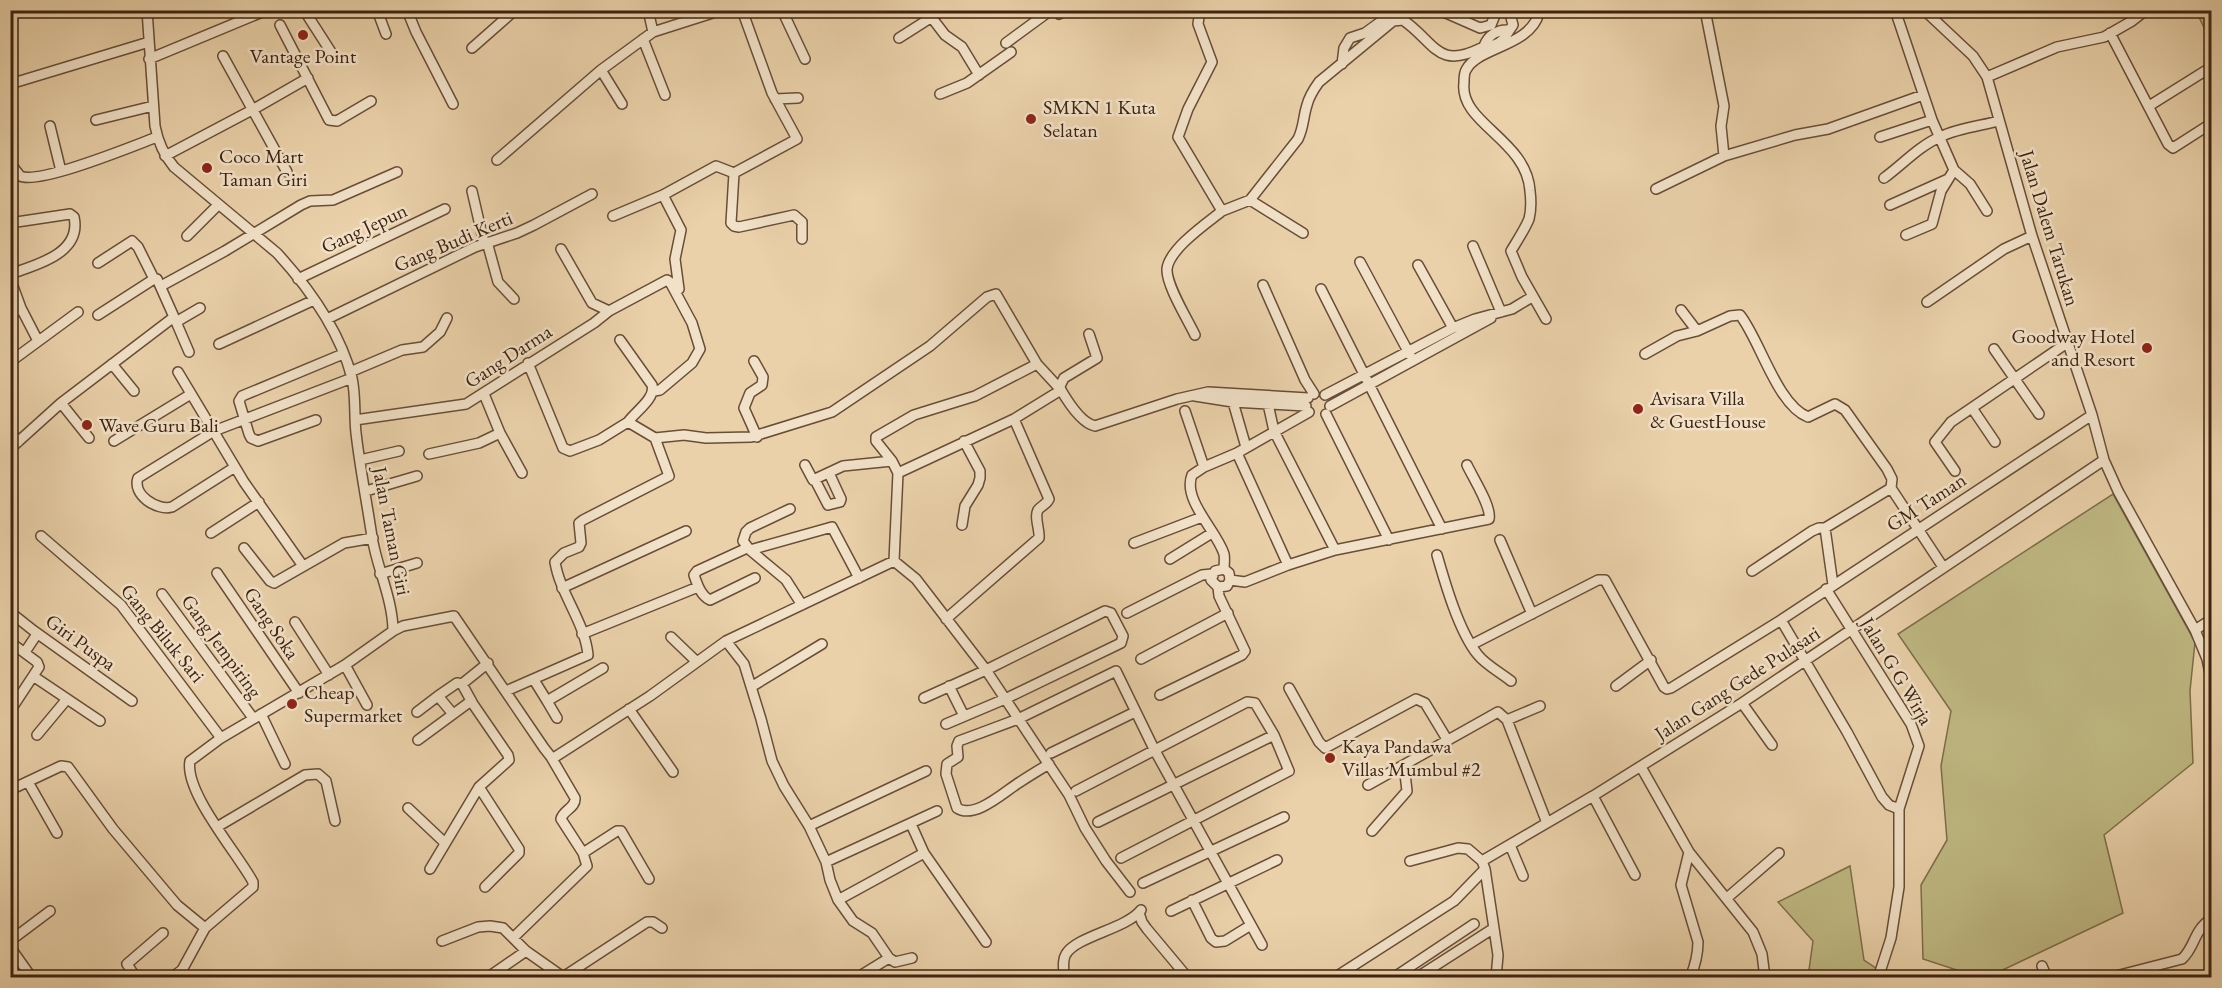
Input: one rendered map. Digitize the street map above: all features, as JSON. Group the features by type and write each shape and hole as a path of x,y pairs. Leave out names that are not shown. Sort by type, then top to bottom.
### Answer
{"street":[{"name":"Jalan Taman Giri","path":"147,10 153,106 157,137 165,156 218,205 277,253 327,319 343,354 351,375 355,399 355,420 372,538 393,631"},
{"path":"149,59 267,10"},
{"path":"304,10 331,52"},
{"path":"377,10 386,34"},
{"path":"407,10 453,104"},
{"path":"472,48 515,10"},
{"path":"648,10 653,32"},
{"path":"497,160 601,70 653,32 722,10"},
{"path":"613,216 663,195 716,166 735,173 797,139 775,99 742,10"},
{"path":"782,10 805,59"},
{"path":"899,38 943,10"},
{"path":"1006,43 1053,10 1059,14 1066,10"},
{"path":"1200,10 1198,24 1212,62 1188,110 1178,137 1222,211"},
{"path":"1440,10 1480,28 1486,28 1491,25 1497,10"},
{"path":"1342,64 1344,48 1350,38 1365,33 1383,20 1403,20 1432,47 1447,56 1456,58 1466,56 1484,46 1493,34 1509,30 1513,22 1509,10"},
{"path":"1538,10 1537,22 1530,30 1474,61 1466,70 1463,86 1467,103 1483,122 1507,143 1521,161 1530,180 1529,219 1511,251 1532,297 1546,319"},
{"path":"1705,10 1724,106 1721,126 1724,156"},
{"path":"1895,10 1932,120 1954,170 1970,184 1988,211"},
{"path":"1924,10 1973,56 1987,77 2057,47 2104,37 2146,10"},
{"path":"2130,10 2132,21"},
{"path":"932,18 945,35 962,47 979,75"},
{"path":"1195,335 1170,282 1167,270 1171,259 1191,236 1222,211 1250,200 1298,140 1304,129 1306,107 1319,82 1393,21"},
{"path":"280,25 329,120 333,122 371,101"},
{"path":"2110,33 2168,144 2173,148 2211,123"},
{"path":"643,39 665,95"},
{"path":"10,84 149,42"},
{"path":"940,94 967,83 1011,52"},
{"path":"223,56 287,172"},
{"path":"601,70 622,105"},
{"path":"2149,106 2205,70"},
{"name":"Jalan Dalem Tarukan","path":"1987,77 2032,236 2092,415 2104,460 2118,491 2195,630 2207,659 2211,683"},
{"path":"165,156 308,78"},
{"path":"1656,189 1724,156 1795,135 1828,129 1923,95"},
{"path":"775,99 798,98"},
{"path":"96,120 153,106"},
{"path":"1880,137 1932,120"},
{"path":"1884,178 1905,160 1939,137 1999,121"},
{"path":"50,126 61,171"},
{"path":"10,163 24,178 61,171 157,137"},
{"path":"1906,235 1932,224 1941,191 1954,170"},
{"path":"161,286 310,201 333,200 397,172"},
{"path":"735,173 731,223 734,226 794,215 802,222 802,239"},
{"path":"1890,205 1948,179"},
{"path":"472,191 498,282 514,299"},
{"name":"Gang Budi Kerti","path":"327,319 485,243 517,233 592,194"},
{"path":"654,391 660,390 692,363 700,349 692,323 676,291 679,289 675,259 681,230 663,195"},
{"path":"1250,200 1303,233"},
{"path":"187,236 218,205"},
{"name":"Gang Jepun","path":"298,279 445,210"},
{"path":"10,223 67,214 74,217 75,222 72,241 68,246 56,255 10,274"},
{"path":"1927,302 2004,249 2032,236"},
{"path":"98,263 132,241 138,247 154,279 157,279 161,286 189,352"},
{"path":"1473,246 1501,312"},
{"path":"561,249 592,303 609,311"},
{"path":"1360,262 1410,356"},
{"path":"1418,265 1453,328"},
{"path":"98,315 154,279"},
{"name":"Gang Darma","path":"355,420 466,404 609,311 665,280 670,282 676,291"},
{"path":"11,284 38,342"},
{"path":"1263,285 1305,380 1314,416 1320,417 1367,379"},
{"path":"1321,290 1442,529"},
{"path":"628,422 655,438 684,435 706,438 757,437 832,412 914,357 987,297 996,294 1037,364 1090,425 1095,426 1149,407 1208,392 1309,402"},
{"path":"1224,569 1224,555 1202,517 1190,482 1192,475 1275,431 1309,402 1367,379 1410,356 1453,328 1475,319 1512,309 1532,297"},
{"path":"219,344 314,300"},
{"path":"10,315 21,308"},
{"path":"10,449 61,403 112,363 175,320 200,308"},
{"path":"1681,310 1696,331"},
{"path":"10,362 78,312"},
{"path":"1410,356 1460,336 1501,312"},
{"path":"1645,354 1677,336 1696,331 1730,316 1740,315 1785,397 1802,415 1808,417 1830,405 1839,405 1887,469 1892,479 1891,488 1943,567"},
{"path":"235,466 172,507 159,507 137,490 138,478 214,431 244,421 351,375 402,350 423,347 440,332 447,318"},
{"path":"1061,390 1060,386 1064,378 1097,358 1089,334"},
{"path":"528,363 563,448 570,452 628,422 654,391 620,340"},
{"path":"1954,471 1935,442 1951,422 2067,343"},
{"path":"1994,349 2039,414"},
{"path":"316,420 258,441 251,438 238,401 242,396 343,354"},
{"path":"754,361 763,377 762,385 750,393 744,408 757,437"},
{"path":"112,363 134,391"},
{"path":"894,561 898,473 892,461 876,441 879,435 915,415 975,396 1037,364"},
{"path":"178,372 235,466 303,566"},
{"path":"898,473 1014,419 1061,390"},
{"path":"114,441 191,394"},
{"path":"484,394 500,433 522,473"},
{"path":"1193,395 1233,402 1268,404 1309,402"},
{"path":"1325,395 1329,400 1328,410 1389,540"},
{"path":"1233,402 1246,447"},
{"path":"61,403 89,438"},
{"path":"1268,404 1275,431 1335,550"},
{"path":"1972,408 1995,441"},
{"path":"1185,411 1204,467"},
{"name":"GM Taman","path":"1651,660 1664,687 1671,688 1781,620 2092,415"},
{"path":"946,619 1039,538 1038,509 1049,502 1049,497 1014,419"},
{"path":"10,430 18,442"},
{"path":"429,454 479,443 500,433"},
{"path":"506,691 588,655 582,634 562,588 555,562 564,553 579,547 581,543 579,524 669,476 655,438"},
{"path":"962,525 965,506 980,478 980,471 964,441"},
{"path":"360,460 399,450"},
{"path":"1237,453 1288,564"},
{"name":"Jalan Gang Gede Pulasari","path":"1334,978 1454,901 1483,865 1510,845 1641,767 1742,703 2104,460"},
{"path":"815,480 848,465 892,461"},
{"path":"804,465 828,505 840,502 841,499 829,473"},
{"path":"1230,580 1245,582 1288,564 1335,550 1485,521 1490,518 1487,506 1467,465"},
{"path":"366,490 417,476"},
{"path":"1752,571 1812,531 1825,528 1891,488"},
{"path":"211,533 259,502"},
{"path":"790,508 750,528 743,541 748,549 786,580 802,605"},
{"path":"1134,543 1202,517"},
{"path":"755,578 710,600 698,587 694,575 697,571 748,549 832,527 859,578"},
{"path":"1825,528 1829,587"},
{"path":"562,588 686,531"},
{"path":"1170,559 1212,533"},
{"name":"Gang Biluk Sari","path":"41,536 121,605 221,738"},
{"path":"244,548 272,582 344,543 372,538"},
{"path":"1500,540 1532,614"},
{"path":"1437,555 1449,595 1471,645 1479,657 1511,681"},
{"path":"894,561 916,579 986,670 1069,795 1085,828 1106,861 1130,892"},
{"path":"551,757 562,754 726,641 894,561"},
{"path":"380,574 417,563"},
{"path":"1127,613 1202,575 1212,574 1217,569 1224,569 1229,573 1230,580 1227,586 1218,587 1212,583 1212,574"},
{"name":"Gang Soka","path":"217,573 298,693"},
{"path":"1471,645 1602,579 1605,580 1651,660 1616,686"},
{"path":"582,634 698,587"},
{"path":"1160,695 1244,653 1245,648 1219,596 1218,587"},
{"name":"Jalan G G Wirja","path":"1829,587 1852,629 1911,724 1919,746 1899,809 1899,887 1891,938 1880,972"},
{"name":"Gang Jempiring","path":"162,594 257,716 285,764"},
{"path":"924,698 1105,611 1111,613 1123,636 1121,643 1005,699 946,724"},
{"name":"Giri Puspa","path":"10,612 132,701"},
{"path":"1141,659 1228,613"},
{"path":"171,978 183,974 205,928 253,887 253,882 216,827 192,782 190,761 221,738 345,665 393,631 403,626 454,616 488,663 576,798 574,804 561,819 583,853 587,863 586,868 513,938"},
{"path":"2195,630 2211,619"},
{"path":"1781,620 1882,797 1889,805 1899,809"},
{"path":"295,622 329,675"},
{"path":"25,652 38,634"},
{"path":"671,638 697,662"},
{"path":"726,641 744,664 772,761 784,786 809,826 826,862 838,900 853,921 872,933 889,958 898,962 912,958"},
{"path":"10,642 25,652 39,667 10,711"},
{"path":"751,687 822,644"},
{"path":"417,712 457,683 462,684 488,663"},
{"path":"345,665 367,705"},
{"path":"547,701 603,668"},
{"path":"1049,764 985,805 971,811 961,811 954,803 946,768 950,761 958,757 957,743 1018,719 1116,671 1154,749 1262,945"},
{"path":"33,676 100,721"},
{"path":"534,680 557,718"},
{"path":"430,869 479,787 509,760 462,684"},
{"path":"949,686 964,716"},
{"path":"1289,688 1325,748 1418,699 1425,703 1448,741"},
{"path":"438,696 453,714"},
{"path":"37,735 67,699"},
{"path":"418,740 471,701"},
{"path":"1076,791 1247,702 1255,703 1288,765 1287,773 1120,858"},
{"path":"1742,703 1772,745"},
{"path":"1507,720 1540,706"},
{"path":"629,709 673,772"},
{"path":"1051,753 1135,712"},
{"path":"1368,785 1498,712 1507,720 1547,823"},
{"path":"1098,822 1274,735"},
{"path":"1372,831 1407,791 1404,765"},
{"path":"10,790 62,766 68,767 113,829 177,905 205,928"},
{"path":"1641,767 1689,852 1727,898 1759,943 1765,978"},
{"path":"809,826 926,771"},
{"path":"216,827 305,775 318,774 326,781 335,821"},
{"path":"28,782 57,833"},
{"path":"479,787 518,845 519,853 484,887"},
{"path":"1593,796 1635,875"},
{"path":"408,808 445,843"},
{"path":"826,862 937,812"},
{"path":"1143,883 1284,817"},
{"path":"910,824 924,853 986,942"},
{"path":"583,853 617,831 621,831 649,879"},
{"path":"1510,845 1523,876"},
{"path":"1410,861 1458,848 1468,849 1483,865 1498,955 1497,977"},
{"path":"1689,852 1681,885 1698,942 1696,977"},
{"path":"838,900 924,853"},
{"path":"1727,898 1779,853"},
{"path":"1171,911 1276,860"},
{"path":"1192,900 1210,938 1216,942 1225,941 1251,925"},
{"path":"10,941 50,911"},
{"path":"1064,978 1064,959 1070,950 1140,912 1142,922 1147,929 1188,978"},
{"path":"2209,920 2211,937"},
{"path":"2108,978 2182,959 2189,951 2198,929 2209,920"},
{"path":"442,941 478,927 503,928 525,951 563,976 647,922 653,922 662,928"},
{"path":"1393,978 1474,924"},
{"path":"1416,978 1494,928"},
{"path":"136,978 127,964 163,933"},
{"path":"10,946 32,978"},
{"path":"487,978 525,951"},
{"path":"861,978 863,974 889,958"},
{"path":"2042,966 2047,978"}],"shaded area":[{"path":"2196,11 2211,11 2211,42"},
{"path":"2113,494 2195,642 2190,691 2193,763 2104,835 2123,913 1988,977 1978,977 1923,959 1921,885 1947,840 1941,766 1951,711 1898,634"},
{"path":"1850,866 1864,960 1889,977 1808,977 1813,941 1778,902"}],"place":[{"name":"Vantage Point","path":"303,35"},
{"name":"SMKN 1 Kuta Selatan","path":"1031,119"},
{"name":"Coco Mart Taman Giri","path":"207,168"},
{"name":"Goodway Hotel and Resort","path":"2147,348"},
{"name":"Avisara Villa & GuestHouse","path":"1638,409"},
{"name":"Wave Guru Bali","path":"87,425"},
{"name":"Cheap Supermarket","path":"292,704"},
{"name":"Kaya Pandawa Villas Mumbul #2","path":"1330,758"}]}
